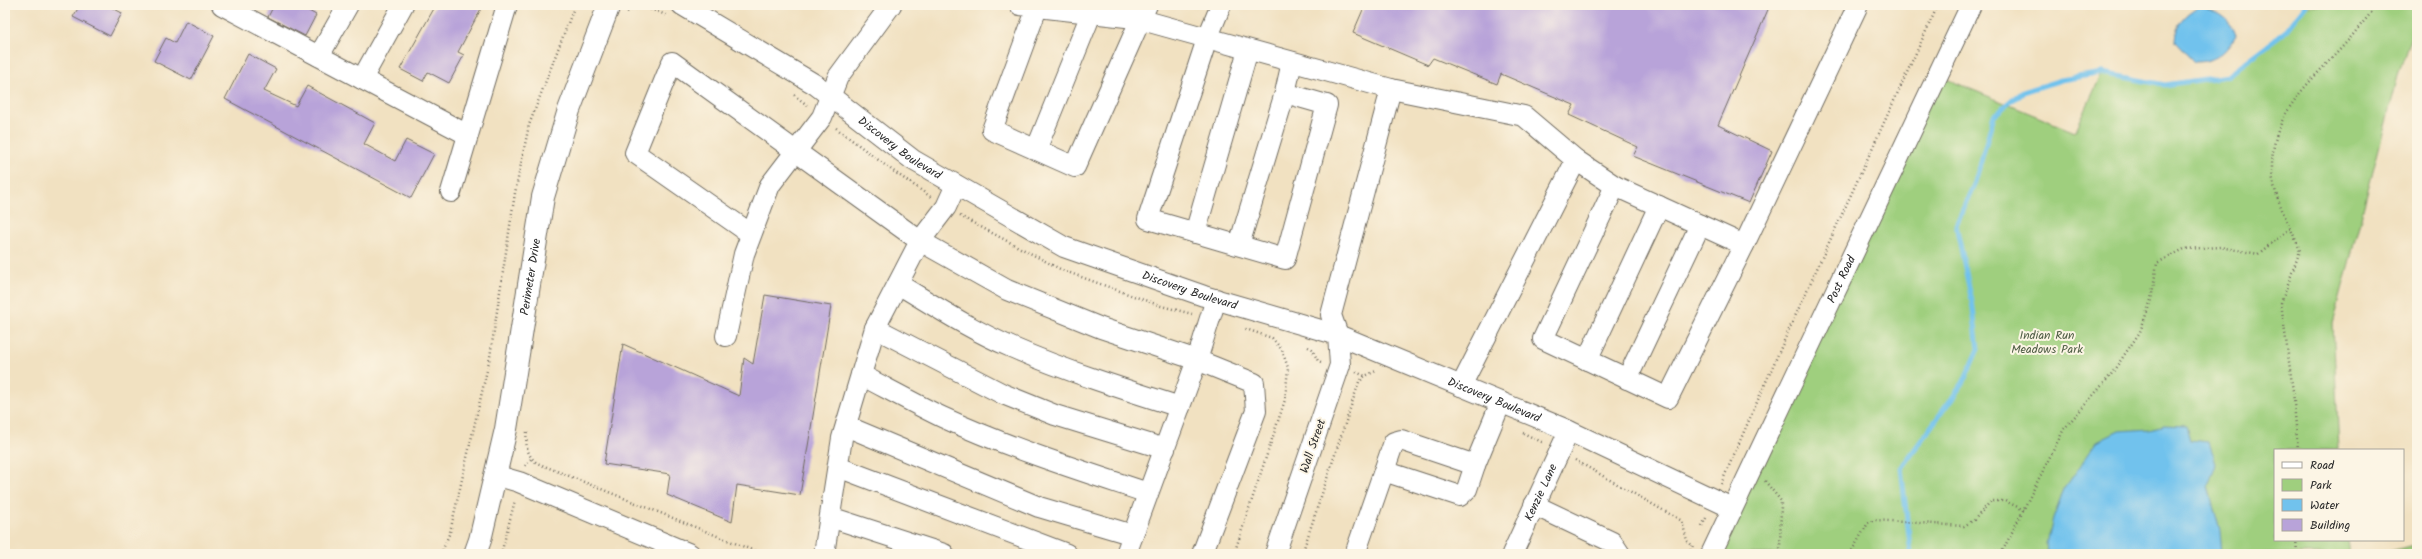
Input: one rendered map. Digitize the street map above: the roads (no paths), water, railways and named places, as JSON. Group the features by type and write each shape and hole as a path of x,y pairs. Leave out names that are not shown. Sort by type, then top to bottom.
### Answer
{"main road":[{"name":"Perimeter Drive","path":"475,554 506,429 543,197 569,110 616,11"}],"street":[{"path":"222,5 468,135"},
{"path":"319,56 348,5"},
{"path":"362,79 403,5"},
{"path":"451,192 507,5"},
{"path":"726,336 744,254 770,185 822,117 838,77 891,5"},
{"path":"1221,5 1207,39 1148,219 1284,258 1327,105 1285,93"},
{"path":"1614,186 1543,339 1668,398 1744,245 1858,5"},
{"name":"Post Road","path":"1712,554 1723,504 1748,473 1971,5"},
{"path":"1144,12 1075,168 992,130 1029,7 1091,14 1144,12 1207,39 1391,89 1524,116 1576,160 1614,186 1744,245"},
{"name":"Discovery Boulevard","path":"676,11 831,97 912,160 1064,247 1216,299 1338,335 1569,431 1723,504"},
{"path":"1036,150 1091,14"},
{"path":"1195,233 1248,50"},
{"path":"751,234 635,153 672,62 920,241 1007,290 1102,328 1197,360 1254,383 1256,412 1202,554"},
{"path":"1239,245 1285,93 1292,62"},
{"name":"Wall Street","path":"1275,554 1340,365 1338,335 1331,315 1391,89"},
{"path":"1461,386 1576,160"},
{"path":"824,554 846,426 875,328 920,241 946,207 956,185"},
{"path":"1587,360 1659,206"},
{"path":"1627,379 1700,225"},
{"path":"898,284 965,325 1010,347 1089,378 1180,407"},
{"path":"1126,554 1197,360 1216,299"},
{"path":"875,328 1003,394 1055,415 1165,449"},
{"path":"861,375 942,417 989,437 1048,460 1148,493"},
{"path":"1384,471 1460,496 1467,489 1475,465 1501,402"},
{"path":"846,426 1039,507 1133,535"},
{"name":"Kenzie Lane","path":"1512,554 1569,431"},
{"path":"1355,554 1394,442 1401,440 1475,465"},
{"path":"838,467 1067,554"},
{"path":"495,475 519,482 690,554"},
{"path":"1534,505 1612,542 1620,554"},
{"path":"830,517 944,554"}],"water":[{"path":"2200,6 2212,10 2227,20 2234,29 2236,35 2228,47 2219,56 2201,62 2194,62 2175,42 2177,30 2182,20 2190,12"},
{"path":"2165,425 2186,426 2190,440 2209,442 2216,464 2208,486 2220,531 2222,554 2048,554 2047,543 2053,518 2064,489 2097,442 2119,431 2149,429"}],"waterway":[{"path":"1911,554 1901,468 1963,383 1978,349 1972,301 1956,225 1975,182 1994,115 2023,92 2061,80 2102,73 2165,85 2227,76 2283,34 2306,5"}],"park label":[{"name":"Indian Run Meadows Park","path":"2047,342"}]}
